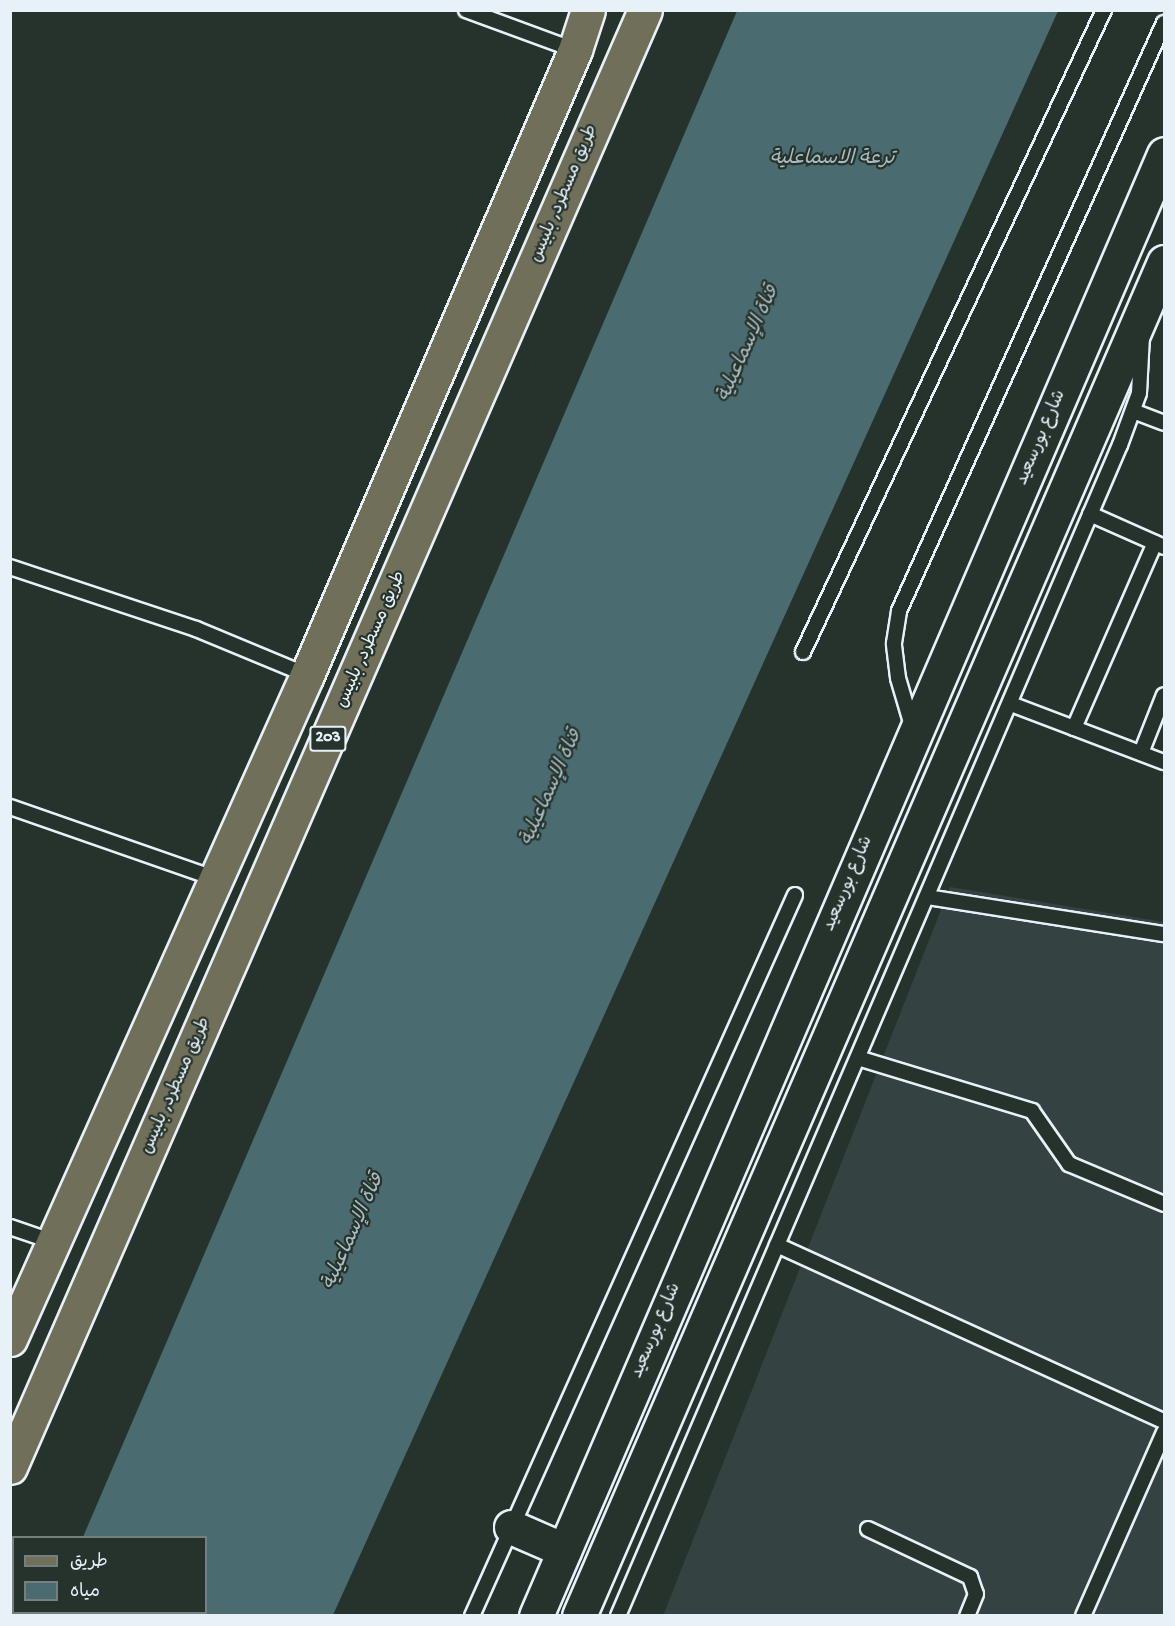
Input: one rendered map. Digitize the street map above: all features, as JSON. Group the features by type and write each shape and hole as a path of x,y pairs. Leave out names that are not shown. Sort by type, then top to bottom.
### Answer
{"main road":[{"name":"203","path":"10,1339 57,1243 307,675 575,50 588,10"},
{"name":"طريق مسطرد, بلبيس","path":"10,1467 645,10"},
{"name":"شارع بورسعيد","path":"536,1616 1164,154"},
{"path":"579,1616 1164,262"},
{"path":"511,1527 564,1550"}],"lane":[{"path":"466,10 575,50"},
{"path":"803,652 1104,10"},
{"path":"914,733 898,678 894,643 899,611 1164,23"},
{"path":"618,1616 1011,704 1133,411 1142,375 1139,319"},
{"path":"1133,411 1164,423"},
{"path":"1074,728 1160,545 1090,514"},
{"path":"10,567 196,629 307,675"},
{"path":"1141,753 1164,695"},
{"path":"1011,704 1164,762"},
{"path":"10,807 217,879"},
{"path":"472,1616 795,895"},
{"path":"927,897 1164,934"},
{"path":"858,1058 1032,1111 1069,1164 1164,1204"},
{"path":"10,1227 57,1243"},
{"path":"777,1245 1164,1421"},
{"path":"1083,1616 1164,1432"},
{"path":"868,1529 970,1577 976,1594 967,1616"}],"shaded area":[{"path":"950,887 1164,922 1164,1615 663,1616"}],"water":[{"name":"ترعة الاسماعلية","path":"737,11 1058,11 333,1615 50,1615 207,1614 207,1536 83,1536"}],"water label":[{"name":"قناة الإسماعيلية","path":"749,344"},
{"name":"قناة الإسماعيلية","path":"552,788"},
{"name":"قناة الإسماعيلية","path":"354,1232"}]}
